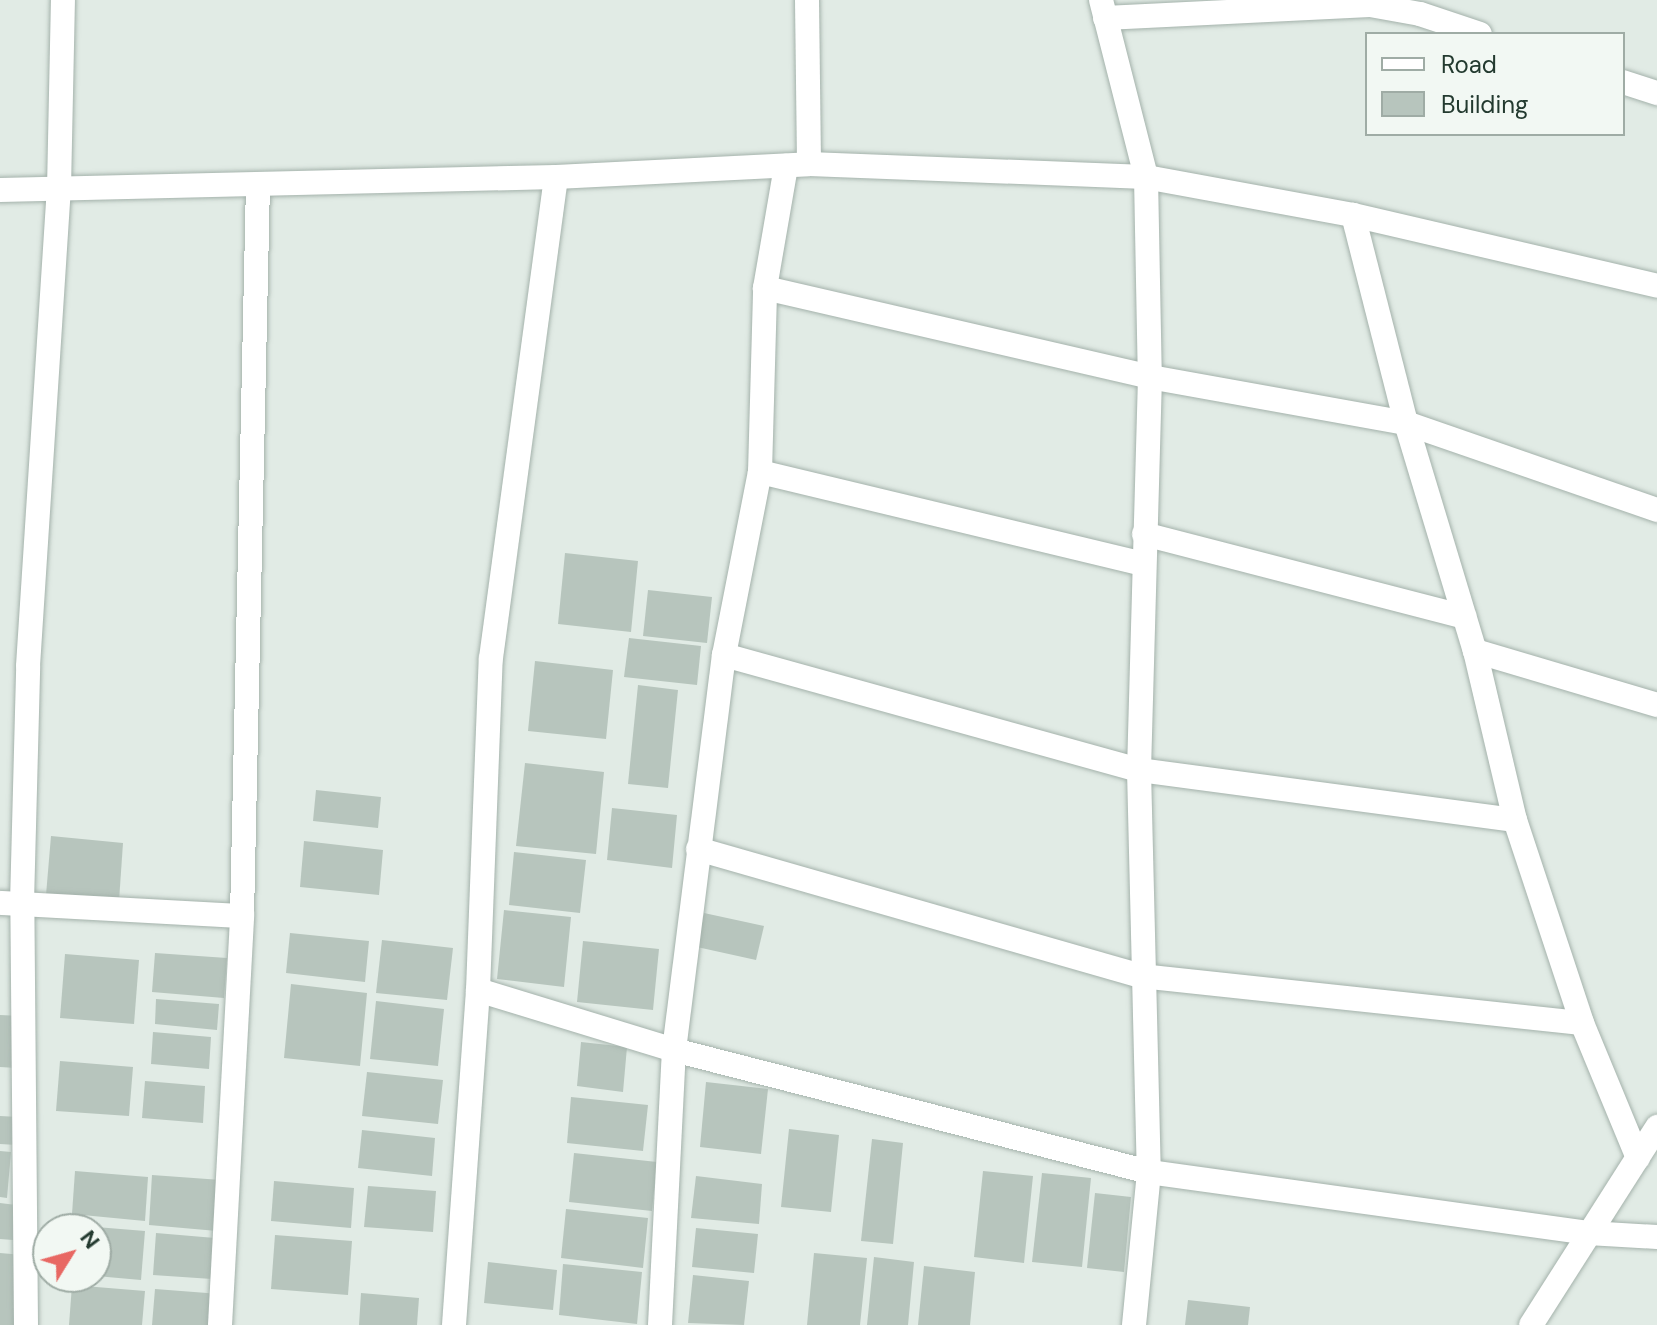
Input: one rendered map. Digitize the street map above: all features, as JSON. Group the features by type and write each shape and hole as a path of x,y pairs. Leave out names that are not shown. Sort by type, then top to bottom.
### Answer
{"street":[{"path":"26,1325 11,903 59,189 63,0"},
{"path":"660,1325 674,1050 724,655 760,472 765,288 797,165 807,0"},
{"path":"1134,1325 1149,1172 1141,976 1139,770 1150,377 1146,177 1103,9 1370,5 1420,14 1474,32"},
{"path":"1625,83 1657,93"},
{"path":"0,190 556,177 797,165 1146,177 1353,215 1657,286"},
{"path":"454,1325 478,990 491,658 556,177"},
{"path":"220,1325 242,916 258,184"},
{"path":"1353,215 1406,423 1475,651 1515,820 1582,1023 1638,1158"},
{"path":"765,288 1150,377 1406,423 1657,510"},
{"path":"760,472 1143,564"},
{"path":"1144,534 1464,617"},
{"path":"1475,651 1657,705"},
{"path":"724,655 1139,770 1515,820"},
{"path":"698,849 1141,976 1582,1023"},
{"path":"11,903 242,916"},
{"path":"478,990 674,1050 1149,1172 1588,1233 1657,1237"},
{"path":"1531,1325 1657,1127"}],"building":[{"path":"565,553 638,561 631,632 558,624"},
{"path":"648,590 712,597 707,643 643,636"},
{"path":"629,638 701,646 697,685 624,677"},
{"path":"535,661 613,670 606,739 528,731"},
{"path":"638,685 678,690 668,788 628,784"},
{"path":"525,763 604,772 596,854 516,846"},
{"path":"316,790 381,797 378,828 313,821"},
{"path":"612,808 677,815 672,868 607,860"},
{"path":"51,836 123,843 119,901 46,895"},
{"path":"304,841 383,850 379,895 300,887"},
{"path":"514,852 586,860 580,913 509,905"},
{"path":"504,910 571,917 564,987 497,979"},
{"path":"704,913 764,926 756,960 697,947"},
{"path":"290,933 369,941 365,982 286,973"},
{"path":"382,940 453,948 447,1000 376,993"},
{"path":"583,941 659,949 653,1010 577,1002"},
{"path":"155,953 227,958 224,998 152,992"},
{"path":"65,954 139,960 134,1024 60,1018"},
{"path":"291,984 367,993 360,1066 284,1058"},
{"path":"156,999 219,1004 217,1030 155,1024"},
{"path":"376,1001 444,1009 438,1066 370,1059"},
{"path":"0,1015 21,1016 17,1068 0,1067"},
{"path":"153,1032 211,1037 209,1069 151,1064"},
{"path":"581,1042 627,1047 623,1092 577,1086"},
{"path":"60,1061 133,1067 129,1116 56,1111"},
{"path":"367,1072 443,1080 438,1124 362,1116"},
{"path":"145,1081 205,1086 203,1123 142,1118"},
{"path":"706,1082 768,1089 761,1154 700,1147"},
{"path":"571,1097 648,1105 643,1151 567,1143"},
{"path":"0,1116 19,1117 17,1145 0,1144"},
{"path":"789,1129 839,1135 831,1212 781,1207"},
{"path":"362,1130 435,1138 432,1176 358,1168"},
{"path":"872,1139 903,1143 893,1244 861,1241"},
{"path":"0,1151 11,1152 7,1198 0,1197"},
{"path":"574,1153 657,1162 652,1211 569,1202"},
{"path":"75,1171 148,1177 145,1221 112,1218 112,1213 72,1213"},
{"path":"983,1171 1033,1176 1024,1263 974,1257"},
{"path":"1042,1173 1091,1178 1082,1267 1032,1262"},
{"path":"152,1175 221,1180 217,1231 149,1225"},
{"path":"696,1176 762,1184 759,1224 691,1218"},
{"path":"274,1181 354,1188 351,1228 271,1221"},
{"path":"368,1186 436,1191 433,1232 364,1227"},
{"path":"1095,1193 1131,1197 1124,1272 1087,1268"},
{"path":"0,1203 16,1205 13,1240 0,1239"},
{"path":"566,1209 648,1218 643,1268 561,1258"},
{"path":"112,1228 145,1231 141,1280 112,1277"},
{"path":"696,1228 758,1234 754,1273 692,1267"},
{"path":"156,1233 215,1238 212,1279 153,1275"},
{"path":"275,1235 352,1241 348,1295 271,1289"},
{"path":"0,1253 23,1255 18,1325 0,1325"},
{"path":"814,1253 867,1258 860,1325 807,1325"},
{"path":"874,1257 914,1262 908,1325 867,1325"},
{"path":"488,1262 557,1270 553,1310 484,1303"},
{"path":"563,1264 642,1272 637,1324 559,1315"},
{"path":"924,1266 975,1272 970,1325 918,1325"},
{"path":"693,1275 749,1281 744,1325 688,1323"},
{"path":"112,1288 145,1291 142,1325 69,1325 71,1293 112,1293"},
{"path":"155,1289 220,1294 217,1325 152,1325"},
{"path":"361,1293 419,1298 417,1325 359,1325"},
{"path":"1188,1300 1250,1307 1248,1325 1185,1325"}]}
